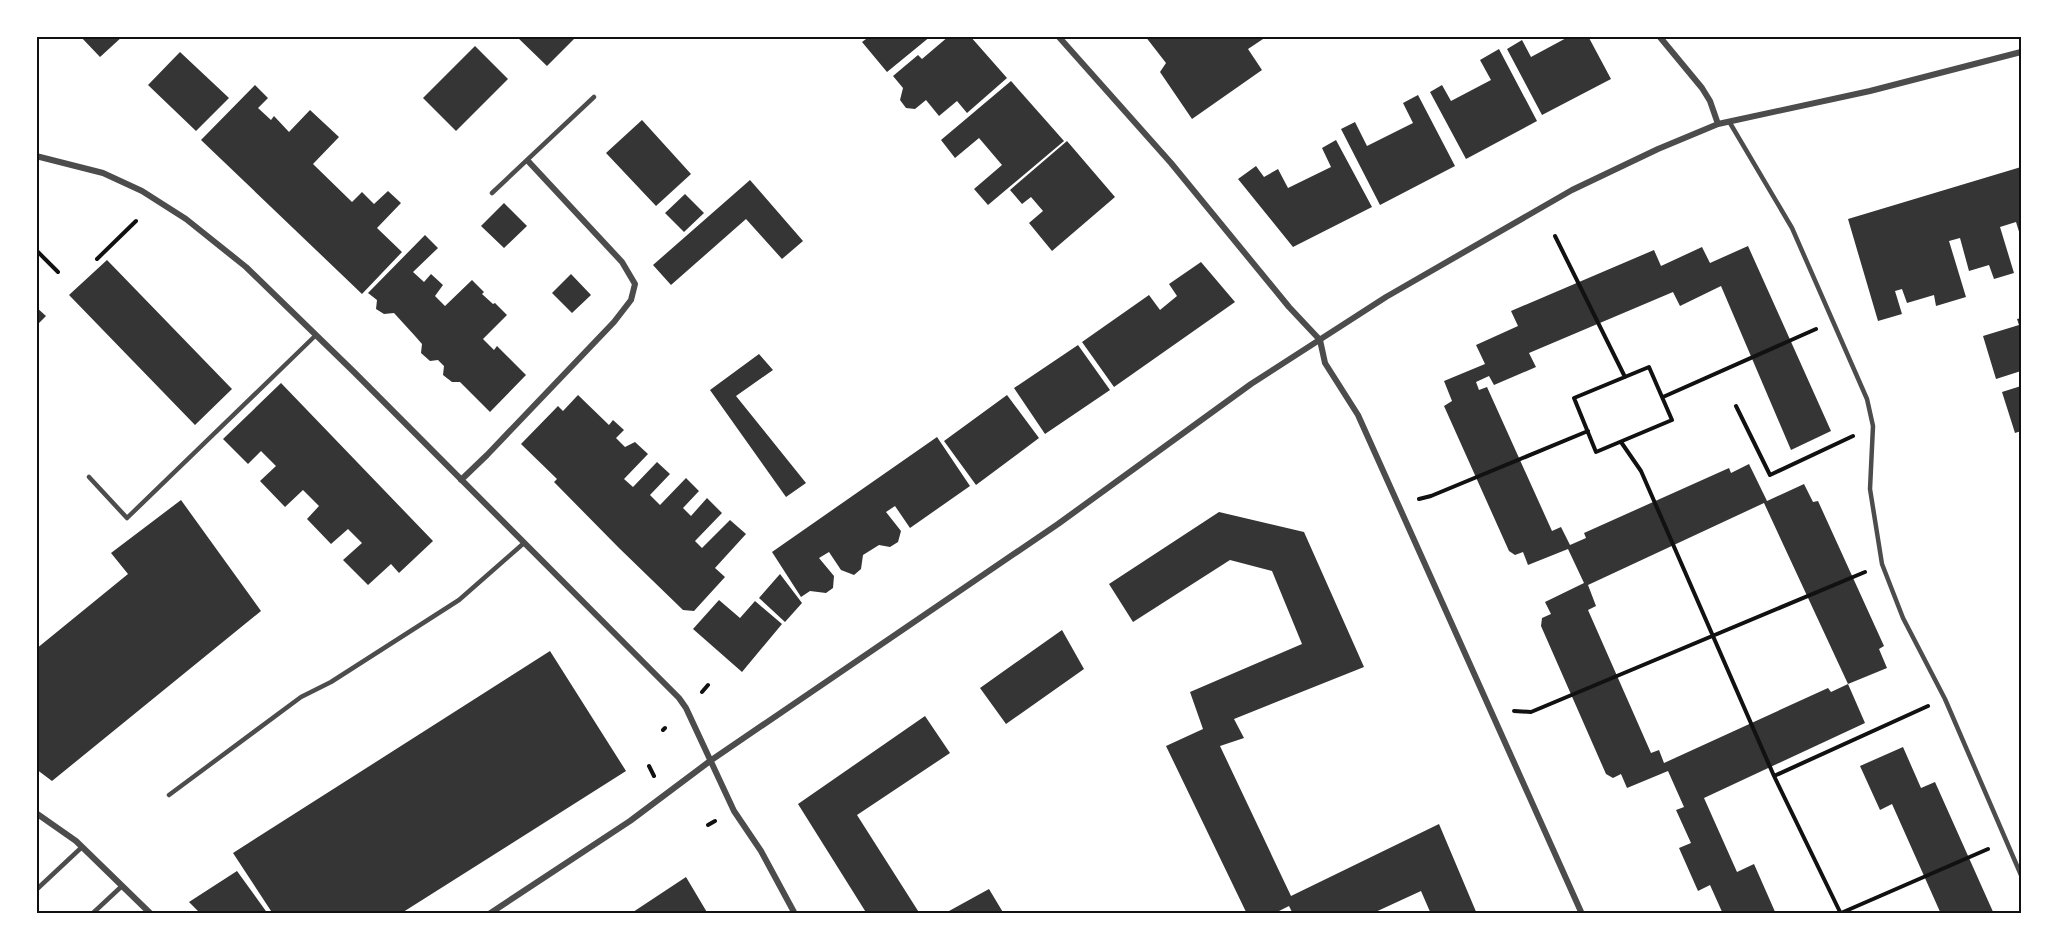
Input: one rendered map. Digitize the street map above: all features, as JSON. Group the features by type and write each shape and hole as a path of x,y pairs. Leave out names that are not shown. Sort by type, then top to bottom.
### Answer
{"street":[{"path":"1058,36 1171,163 1289,307 1320,340 1325,363 1358,415 1582,914"},
{"path":"1659,36 1702,88 1710,101 1718,124"},
{"path":"489,914 630,821 710,761 1058,524 1251,384 1386,297 1572,190 1658,149 1718,124 1870,91 2021,52"},
{"path":"36,156 103,173 160,202 186,219 246,267 316,335 679,698 686,708 734,811 761,851 795,914"},
{"path":"460,480 487,455 614,322 631,300 635,284 622,262 528,161"},
{"path":"36,813 82,847 152,914"}],"lane":[{"path":"492,193 594,97"},
{"path":"1730,123 1792,228 1867,399 1873,426 1870,489 1882,564 1903,618 1946,699 2021,875"},
{"path":"89,477 127,518 316,335"},
{"path":"169,795 301,697 331,682 459,600 524,543"},
{"path":"36,890 82,847"},
{"path":"93,913 122,886"}],"path":[{"path":"97,259 136,221"},
{"path":"1555,236 1625,377"},
{"path":"36,250 58,272"},
{"path":"1663,397 1833,321"},
{"path":"1649,367 1663,397 1672,420 1596,452 1574,398 1649,367"},
{"path":"1736,406 1770,475 1873,426"},
{"path":"1397,502 1431,496 1588,431"},
{"path":"1621,442 1641,471 1774,776 1840,914 1993,847"},
{"path":"1490,710 1531,712 1882,564"},
{"path":"702,692 708,685"},
{"path":"1774,776 1946,699"},
{"path":"649,766 655,777"},
{"path":"708,825 715,821"}],"building":[{"path":"80,36 123,36 100,57"},
{"path":"516,36 577,36 547,66"},
{"path":"863,36 931,36 887,72 862,42 866,39"},
{"path":"949,36 970,36 1007,78 967,113 957,101 939,116 926,100 915,109 906,108 900,100 903,88 893,76 918,55 922,59"},
{"path":"1145,36 1260,36 1263,39 1248,49 1262,70 1192,119 1160,72 1166,63"},
{"path":"1570,36 1588,36 1611,79 1542,115 1507,49 1522,40 1531,57"},
{"path":"475,46 508,79 456,131 423,98"},
{"path":"1499,49 1537,121 1466,159 1430,92 1442,85 1451,101 1491,80 1480,60"},
{"path":"180,52 229,98 196,131 148,85"},
{"path":"1011,81 1064,141 988,205 974,189 1002,165 979,138 955,158 941,140"},
{"path":"255,85 268,98 258,108 271,120 274,116 289,132 310,110 339,137 313,164 352,202 362,192 374,204 388,191 401,203 377,228 402,252 362,294 201,140"},
{"path":"1418,95 1455,166 1380,205 1341,129 1355,122 1367,146 1413,123 1403,103"},
{"path":"642,120 691,174 656,206 606,153"},
{"path":"1336,140 1372,207 1293,247 1238,179 1256,166 1264,177 1278,169 1288,188 1331,167 1322,148"},
{"path":"1067,141 1115,197 1052,251 1029,223 1043,211 1031,197 1022,204 1010,190"},
{"path":"2021,167 2021,238 2016,222 2000,227 2014,273 1994,279 1989,265 1969,271 1960,238 1949,241 1966,297 1936,306 1934,295 1907,303 1902,289 1895,291 1902,314 1878,321 1848,219"},
{"path":"750,180 803,241 782,259 746,219 671,285 653,265"},
{"path":"685,194 704,213 684,232 665,213"},
{"path":"504,203 527,226 504,248 481,226"},
{"path":"425,235 438,248 413,272 424,282 431,274 443,285 435,296 445,306 472,280 484,292 482,294 507,315 483,339 494,350 497,346 526,375 490,412 460,382 452,382 443,375 444,366 438,360 430,361 421,353 422,344 415,336 394,313 384,314 376,309 377,300 368,293"},
{"path":"1748,246 1831,431 1791,450 1721,286 1680,306 1673,292 1529,353 1536,367 1494,385 1489,376 1476,382 1479,390 1487,387 1552,531 1561,527 1570,545 1586,538 1584,533 1729,468 1731,473 1749,464 1767,501 1804,484 1813,502 1818,501 1884,646 1879,649 1887,668 1848,684 1865,723 1704,798 1737,872 1754,864 1776,914 1723,914 1710,885 1698,891 1679,848 1691,843 1676,810 1684,807 1668,771 1627,788 1621,774 1613,778 1606,774 1541,626 1542,618 1551,614 1545,602 1584,583 1568,549 1528,565 1523,552 1515,555 1509,551 1444,406 1452,401 1444,381 1485,364 1476,345 1518,326 1511,311 1654,250 1661,266 1702,247 1710,263","holes":["1764,503 1848,684 1831,692 1828,688 1664,763 1659,750 1651,753 1588,610 1596,606 1588,585"]},
{"path":"107,260 232,389 195,425 69,295"},
{"path":"1201,262 1235,302 1114,387 1082,342 1149,295 1160,310 1177,296 1169,284"},
{"path":"571,274 591,295 572,313 552,293"},
{"path":"36,307 46,316 36,326"},
{"path":"2021,318 2021,371 1996,379 1983,336 2019,325 2017,319"},
{"path":"1078,345 1110,390 1045,434 1014,388"},
{"path":"759,354 773,370 736,396 806,483 786,497 710,390"},
{"path":"281,383 433,541 399,573 391,564 368,585 343,560 362,543 348,529 331,544 307,519 319,506 303,490 285,507 260,481 276,466 261,451 248,464 223,439"},
{"path":"2021,386 2021,431 2015,433 2002,392"},
{"path":"578,395 609,425 613,420 624,430 616,438 625,447 635,442 648,454 624,479 633,487 657,462 670,474 650,495 660,505 686,478 699,491 683,508 691,516 707,498 722,513 695,541 702,548 730,520 746,534 715,568 725,577 694,611 683,610 554,482 557,479 521,444 558,406 563,411"},
{"path":"1007,395 1039,438 976,485 944,441"},
{"path":"937,437 970,486 910,528 895,506 886,512 901,531 898,542 890,547 879,545 863,555 861,569 854,575 841,570 829,552 819,558 834,576 833,588 826,593 810,591 801,597 772,552"},
{"path":"181,500 261,611 52,781 36,769 36,649 128,574 111,553"},
{"path":"1219,512 1304,532 1364,667 1234,719 1244,738 1220,746 1291,896 1439,824 1477,914 1431,914 1421,891 1371,914 1293,914 1289,906 1273,914 1247,914 1166,746 1203,729 1190,692 1302,644 1272,571 1230,560 1133,622 1109,584"},
{"path":"780,574 802,603 785,622 759,598"},
{"path":"719,600 740,618 755,601 782,624 742,672 693,629"},
{"path":"1062,630 1084,669 1006,724 980,688"},
{"path":"550,651 626,771 400,914 273,914 233,853"},
{"path":"925,716 950,753 857,815 920,914 867,914 798,804"},
{"path":"1903,747 1921,788 1935,782 1994,914 1941,914 1892,804 1880,810 1860,766"},
{"path":"237,871 268,914 201,914 189,902"},
{"path":"686,877 708,914 630,914"},
{"path":"989,889 1004,914 951,914 949,911"}]}
